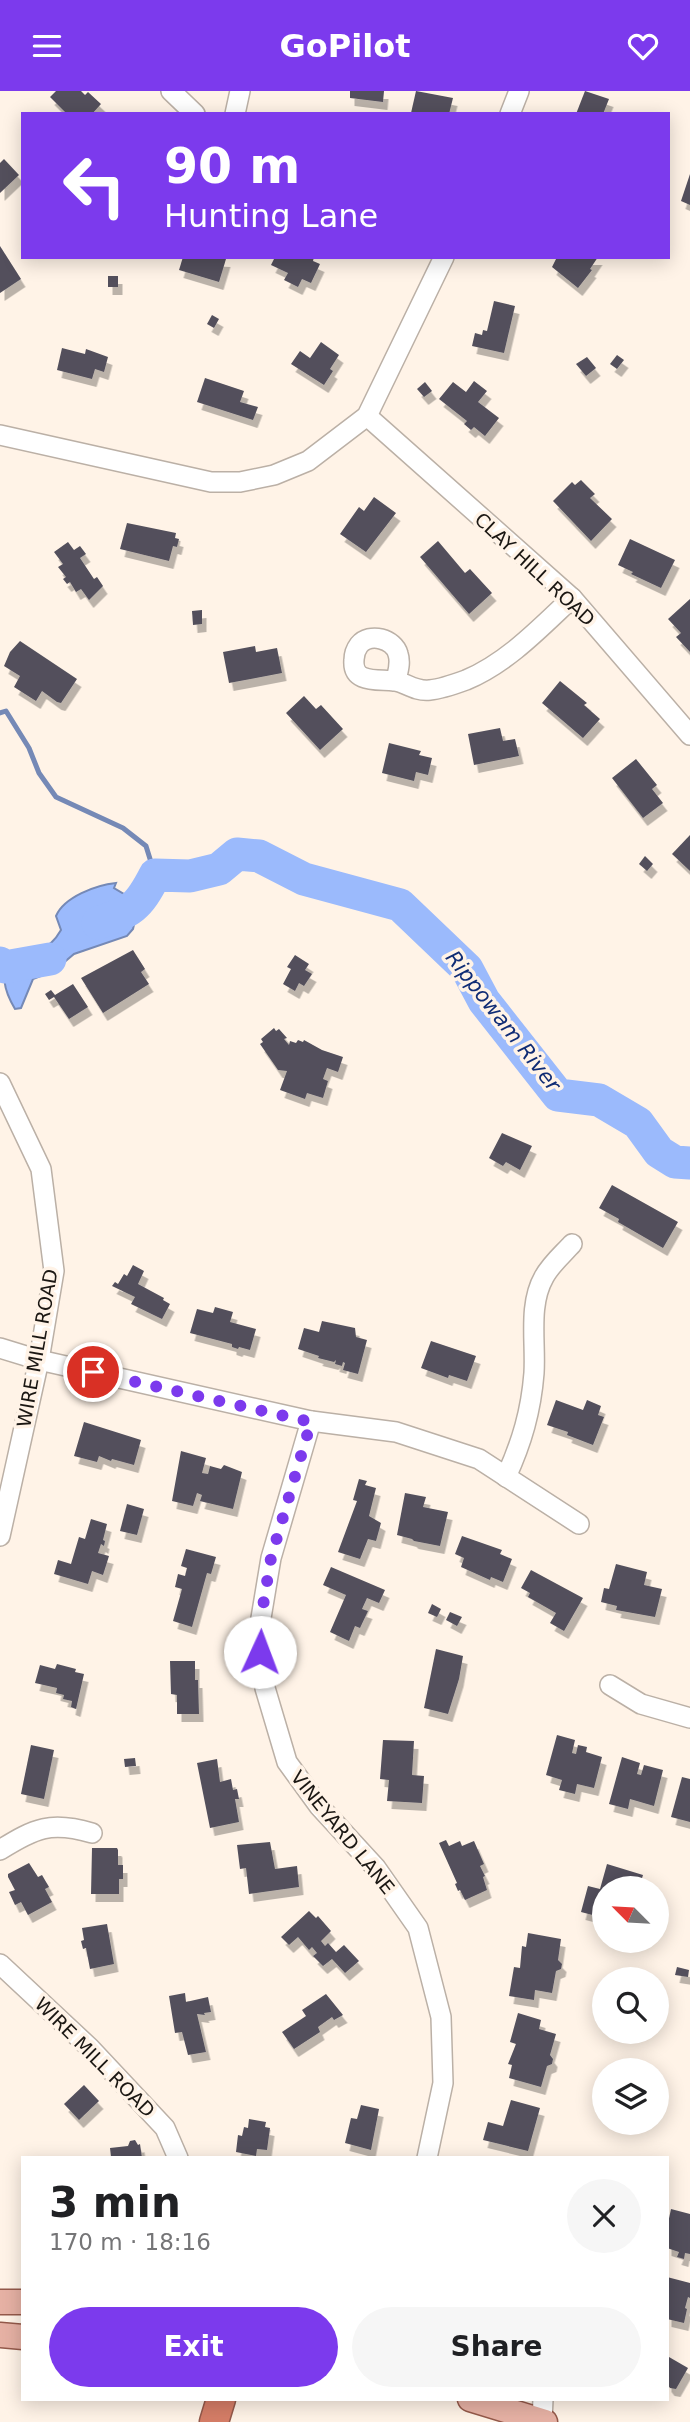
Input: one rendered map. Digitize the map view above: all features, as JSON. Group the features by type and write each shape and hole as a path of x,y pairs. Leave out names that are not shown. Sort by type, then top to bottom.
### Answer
{"highway":[{"path":"214,2422 220,2401"}],"main road":[{"path":"0,2302 21,2302"},
{"path":"0,2335 21,2337"},
{"path":"476,2401 544,2422"}],"street":[{"path":"171,91 193,112"},
{"path":"235,112 240,91"},
{"path":"511,112 519,91"},
{"path":"0,435 211,482 240,482 274,475 308,461 367,416 443,259"},
{"name":"CLAY HILL ROAD","path":"367,416 572,598 681,711 690,735"},
{"path":"396,680 407,687 428,690 466,680 495,664 572,598"},
{"name":"WIRE MILL ROAD","path":"0,1083 41,1170 54,1271 39,1360 0,1536"},
{"path":"506,1477 521,1445 529,1415 534,1371 534,1315 538,1291 544,1276 572,1244"},
{"path":"0,1348 39,1360 311,1422 396,1432 479,1459 579,1524"},
{"name":"VINEYARD LANE","path":"311,1422 271,1558 258,1636 265,1688 287,1762 319,1806 376,1868 418,1927 441,2017 443,2083 426,2156"},
{"path":"610,1685 641,1704 690,1718"},
{"path":"0,1850 31,1831 52,1827 73,1827 92,1833"},
{"name":"WIRE MILL ROAD","path":"0,1964 90,2048 165,2128 177,2156"},
{"path":"543,2401 544,2422"}],"water":[{"path":"116,883 114,888 139,903 133,929 127,936 74,954 54,971 33,979 21,1008 15,1009 5,982 7,953 32,952 45,948 61,930 56,916 66,903 90,889"}],"building":[{"path":"56,91 81,91 85,95 88,92 101,104 94,112 65,112 50,97"},
{"path":"350,91 384,91 383,102 350,98"},
{"path":"416,91 453,98 450,112 411,112"},
{"path":"585,91 609,99 604,112 577,112"},
{"path":"4,159 19,175 0,193 0,163"},
{"path":"690,174 690,205 681,201"},
{"path":"0,246 21,279 0,293"},
{"path":"182,259 226,259 219,282 179,270"},
{"path":"274,259 314,259 320,264 311,283 302,279 298,287 284,280 288,273 271,265"},
{"path":"556,259 597,259 578,288 552,267"},
{"path":"108,276 118,276 118,287 108,287"},
{"path":"494,301 515,306 504,353 472,346 475,333 482,335 483,330 487,331"},
{"path":"212,315 219,319 214,328 207,324"},
{"path":"321,342 339,355 324,385 291,364 300,351 310,358"},
{"path":"62,348 85,354 86,349 108,357 104,372 95,369 92,379 57,370"},
{"path":"617,355 624,360 617,369 610,364"},
{"path":"587,357 596,368 586,376 576,364"},
{"path":"205,378 244,391 240,402 258,407 253,420 197,402"},
{"path":"474,381 487,391 478,402 499,418 485,436 474,427 471,430 464,424 467,421 439,399 453,382 466,392"},
{"path":"425,382 432,391 424,397 417,389"},
{"path":"581,480 595,494 590,498 612,519 591,541 553,501 572,482 575,485"},
{"path":"374,497 396,513 366,552 340,534 359,507 364,511"},
{"path":"127,523 176,533 175,538 179,539 177,547 173,546 169,561 120,549"},
{"path":"630,539 675,560 661,588 618,565"},
{"path":"438,541 465,573 470,569 492,593 469,614 420,557"},
{"path":"68,542 74,550 80,546 86,554 80,558 94,579 97,577 103,586 89,600 81,589 76,592 70,582 67,584 63,579 66,577 58,567 63,564 54,552"},
{"path":"690,599 690,652 676,637 681,633 668,619"},
{"path":"202,610 202,624 193,625 192,611"},
{"path":"20,641 77,679 61,703 42,691 36,701 14,687 20,676 4,666 10,652"},
{"path":"255,646 256,652 277,648 282,673 229,683 223,652"},
{"path":"560,681 587,703 584,705 600,719 583,738 542,703"},
{"path":"304,696 316,709 321,705 343,729 320,750 286,713"},
{"path":"500,728 503,741 515,739 519,756 474,765 468,734"},
{"path":"389,743 421,751 419,755 432,758 428,775 416,772 414,781 382,773"},
{"path":"636,759 657,785 652,789 663,803 643,818 612,778"},
{"path":"690,835 690,871 672,854"},
{"path":"645,856 653,864 647,871 639,864"},
{"path":"133,950 145,969 141,972 149,984 103,1013 81,978"},
{"path":"295,955 309,964 305,970 312,974 304,986 299,983 295,991 283,984 291,969 287,967"},
{"path":"73,984 88,1007 69,1019 54,997 49,1000 45,994 51,990 55,995"},
{"path":"274,1028 276,1031 279,1029 287,1038 284,1039 289,1045 290,1041 296,1043 298,1040 304,1040 343,1057 338,1072 327,1068 323,1079 328,1081 323,1098 307,1093 305,1099 280,1090 287,1071 278,1070 260,1044 263,1042 261,1039"},
{"path":"502,1133 532,1146 520,1170 506,1162 503,1166 489,1158"},
{"path":"612,1185 678,1222 663,1248 599,1208"},
{"path":"133,1265 144,1271 138,1284 170,1304 162,1319 131,1304 135,1297 112,1286 115,1282 118,1284 124,1274 127,1276"},
{"path":"215,1307 233,1312 230,1322 256,1329 250,1350 238,1349 232,1347 232,1344 190,1333 197,1309 213,1313"},
{"path":"322,1321 355,1328 356,1337 367,1340 358,1374 343,1370 343,1362 342,1366 335,1364 336,1360 334,1362 318,1358 319,1356 298,1349 304,1328 319,1332"},
{"path":"431,1341 476,1356 467,1381 449,1375 448,1378 421,1368"},
{"path":"556,1400 583,1410 587,1400 601,1406 598,1415 604,1417 593,1445 547,1425"},
{"path":"84,1422 141,1440 134,1465 99,1456 97,1462 74,1456"},
{"path":"181,1451 206,1458 202,1473 208,1474 210,1466 221,1469 224,1465 242,1472 233,1509 200,1501 202,1495 197,1493 193,1506 172,1501"},
{"path":"359,1479 367,1481 365,1485 376,1488 369,1516 381,1523 376,1541 368,1539 360,1559 338,1552 357,1501 353,1500"},
{"path":"405,1493 426,1497 423,1507 448,1512 440,1546 397,1535"},
{"path":"127,1504 144,1509 137,1535 120,1531"},
{"path":"91,1519 107,1524 104,1546 101,1544 98,1553 109,1556 103,1575 92,1571 88,1584 54,1574 58,1560 71,1564 79,1537 85,1539"},
{"path":"462,1536 502,1550 500,1554 512,1559 503,1582 491,1577 490,1580 461,1567 464,1558 455,1554"},
{"path":"186,1549 216,1557 211,1574 207,1573 192,1627 173,1621 182,1589 175,1587 178,1574 185,1576 187,1568 181,1566"},
{"path":"616,1564 647,1572 644,1585 662,1589 655,1617 616,1610 617,1606 601,1602 604,1588 609,1589"},
{"path":"331,1567 385,1590 379,1603 367,1598 362,1609 368,1611 360,1628 355,1626 349,1641 330,1632 346,1595 323,1585"},
{"path":"531,1570 583,1598 564,1631 550,1623 556,1613 528,1597 530,1593 521,1588"},
{"path":"432,1604 441,1609 437,1617 428,1613"},
{"path":"450,1612 462,1617 457,1626 446,1620"},
{"path":"436,1649 463,1656 448,1714 424,1708"},
{"path":"170,1661 195,1661 199,1714 177,1714 177,1695 171,1694"},
{"path":"57,1664 84,1674 76,1709 71,1707 72,1701 63,1699 64,1695 56,1693 57,1688 35,1683 40,1665 55,1669"},
{"path":"557,1735 575,1740 572,1753 576,1754 578,1745 587,1747 586,1752 602,1757 594,1788 577,1784 575,1794 559,1790 562,1780 546,1775"},
{"path":"383,1740 414,1741 412,1775 424,1776 422,1803 387,1801 389,1780 380,1779"},
{"path":"31,1745 54,1750 44,1799 21,1794"},
{"path":"622,1757 640,1763 637,1774 641,1775 644,1765 663,1770 654,1806 630,1799 628,1809 609,1804"},
{"path":"135,1758 136,1766 125,1767 124,1759"},
{"path":"217,1759 220,1782 231,1779 233,1790 237,1789 239,1799 235,1799 239,1822 210,1828 197,1763"},
{"path":"682,1777 690,1779 690,1822 671,1817"},
{"path":"446,1840 449,1846 460,1841 462,1846 474,1841 484,1864 480,1866 487,1890 465,1900 460,1890 458,1891 439,1843"},
{"path":"270,1842 275,1869 297,1866 299,1887 249,1894 246,1868 240,1869 237,1845"},
{"path":"92,1848 117,1848 118,1865 123,1865 119,1894 91,1894"},
{"path":"29,1863 38,1877 42,1875 49,1887 45,1889 52,1902 28,1915 21,1902 15,1905 9,1892 15,1890 8,1874"},
{"path":"607,1864 643,1875 643,1876 604,1876"},
{"path":"588,1886 592,1887 592,1915 581,1912"},
{"path":"309,1911 316,1918 318,1916 331,1931 321,1941 325,1946 328,1943 336,1952 344,1945 359,1961 345,1973 332,1959 323,1966 313,1956 317,1953 312,1947 309,1950 298,1937 289,1945 281,1937"},
{"path":"107,1924 114,1964 90,1969 86,1948 83,1949 81,1941 84,1940 82,1928"},
{"path":"528,1933 561,1939 558,1960 562,1964 561,1969 556,1971 552,1993 535,1990 534,2000 509,1996 514,1967 520,1968 522,1946 526,1947"},
{"path":"677,1967 689,1970 688,1977 675,1975"},
{"path":"185,1993 186,2002 208,1997 211,2012 204,2013 205,2015 197,2014 206,2052 188,2055 182,2032 175,2033 169,1996"},
{"path":"326,1994 343,2015 334,2020 332,2017 318,2027 320,2032 294,2049 282,2032 306,2016 302,2010"},
{"path":"518,2013 541,2020 539,2029 556,2034 550,2055 552,2064 547,2066 541,2087 509,2078 512,2065 508,2064 516,2044 510,2042"},
{"path":"84,2085 99,2101 79,2120 64,2104"},
{"path":"511,2100 540,2108 528,2151 483,2140 488,2122 503,2126"},
{"path":"361,2105 379,2109 371,2150 345,2143 351,2118 357,2119"},
{"path":"249,2119 266,2122 265,2127 270,2128 267,2150 257,2149 256,2156 236,2152 238,2135 242,2136 244,2127 248,2128"},
{"path":"135,2140 140,2144 142,2156 111,2156 110,2148 128,2146 130,2141"},
{"path":"671,2209 690,2214 690,2254 685,2253 684,2259 677,2257 679,2252 669,2249"},
{"path":"669,2278 690,2283 690,2298 688,2297 685,2308 684,2323 669,2319"},
{"path":"669,2357 688,2368 676,2389 670,2388"}],"waterway":[{"name":"Rippowam River","path":"0,713 6,711 29,748 39,773 56,797 123,828 146,846 155,875"},
{"name":"Rippowam River","path":"98,923 133,907 144,895 155,875 190,876 219,869 237,854 259,856 304,879 400,905 467,969 484,1001 558,1095 599,1100 638,1123 659,1152 675,1162 690,1163"},
{"name":"Rippowam River","path":"0,963 5,967 50,959"}],"route":[{"path":"93,1372 311,1422 271,1558 258,1636 260,1652"}]}
